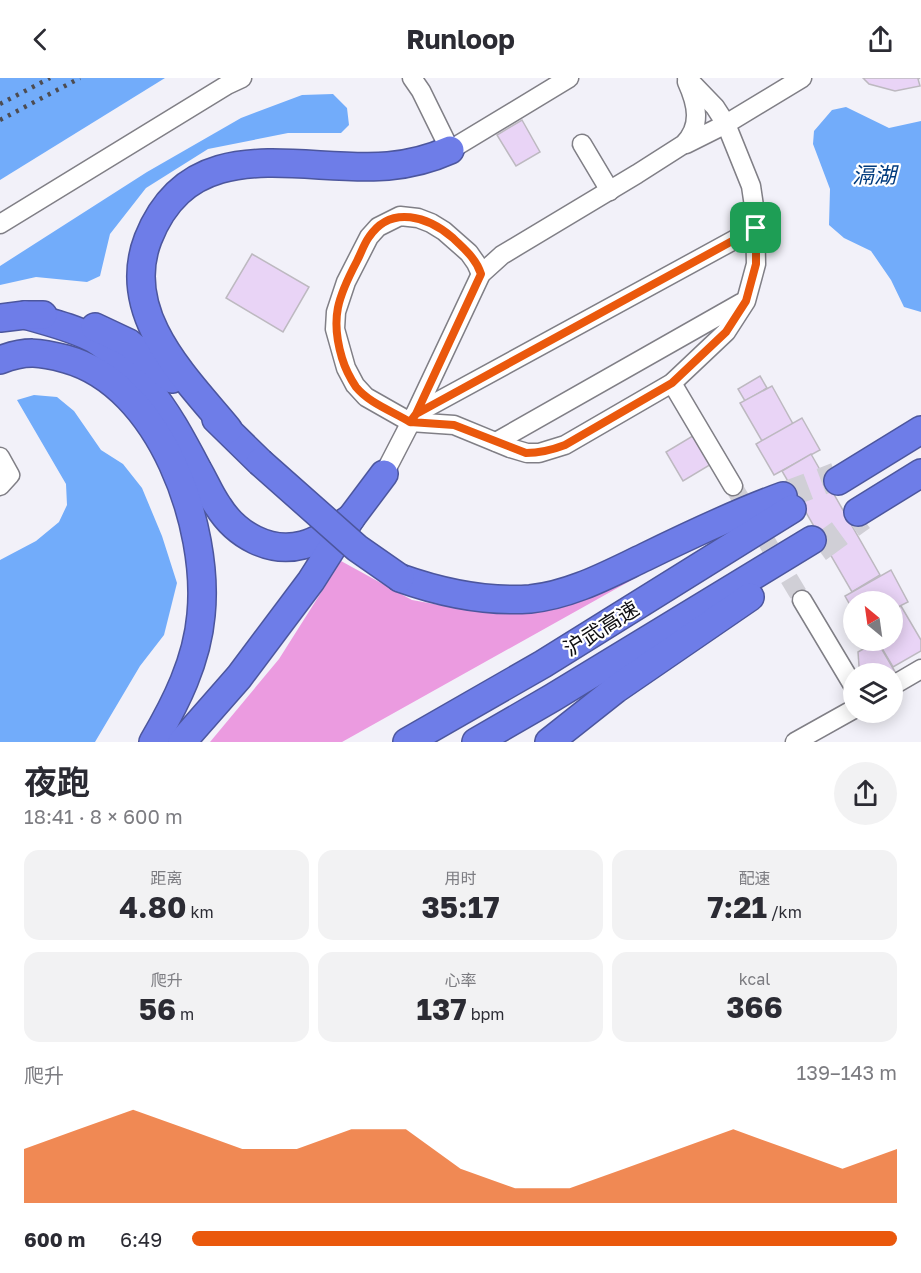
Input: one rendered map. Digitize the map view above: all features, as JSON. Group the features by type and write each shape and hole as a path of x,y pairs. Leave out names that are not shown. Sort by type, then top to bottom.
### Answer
{"highway":[{"path":"228,429 182,375 161,345 153,330 144,302 141,274 144,250 153,225 167,204 186,186 209,172 230,166 268,162 388,166 432,158 450,150"},
{"path":"12,316 46,315 103,329 129,343 155,363 228,429"},
{"path":"12,316 80,333 95,340 117,358 148,389 166,413 218,507 232,524 248,537 264,545 285,549 322,538 351,518"},
{"path":"0,360 19,352 44,353 78,362 109,379 133,402 151,427 168,454 184,488 195,528 202,572 201,616 192,662 173,709 153,742"},
{"name":"沪武高速","path":"228,429 260,462 357,548 400,578 459,595 530,599 557,594 594,582 665,548 788,503 543,664 407,742"},
{"path":"837,478 921,430"},
{"path":"182,742 247,667 311,581 351,518 384,474"},
{"path":"860,514 921,474"},
{"name":"沪武高速","path":"476,742 815,544 616,689 549,742"}],"lane":[{"path":"0,224 242,78"},
{"path":"412,78 421,91 450,150 569,78"},
{"path":"481,274 477,263 469,253 444,231 418,218 400,216 378,227 369,237 346,282 336,312 335,329 346,368 355,386 366,397 413,418 454,425 526,453 539,453 565,445 672,383 726,332 746,301 756,264 756,228 752,186 726,124 715,107 686,78"},
{"path":"674,150 690,137 697,121 693,97 686,78"},
{"path":"384,474 481,274 491,262 674,150 726,124 802,78"},
{"path":"582,144 610,191"},
{"path":"413,418 756,228"},
{"path":"496,442 746,301"},
{"path":"672,383 733,486"},
{"path":"0,457 10,475 0,486"},
{"path":"802,600 843,669"},
{"path":"903,680 921,669"},
{"path":"795,742 843,715"}],"shaded area":[{"path":"680,553 342,742 210,742 279,659 341,561 412,600 467,610 518,610"}],"water":[{"path":"0,78 165,78 0,180"},
{"path":"333,94 347,108 349,125 341,133 288,133 208,149 146,188 110,234 100,276 87,282 36,277 0,285 0,266 147,172 241,118 302,95"},
{"name":"滆湖","path":"846,107 889,128 921,121 921,312 904,307 891,280 871,251 844,238 829,225 830,189 813,144 814,131 832,110"},
{"path":"34,395 57,397 74,411 101,450 123,464 142,488 162,536 177,583 164,635 140,666 95,742 0,742 0,560 36,541 59,522 67,505 66,484 17,400"}],"building":[{"path":"863,78 920,78 918,79 920,86 895,91 869,84"},
{"path":"522,120 540,152 516,166 497,135"},
{"path":"252,254 309,287 283,332 226,298"},
{"path":"760,376 767,388 745,401 738,389"},
{"path":"772,386 793,424 762,441 740,403"},
{"path":"802,418 820,450 774,475 756,444"},
{"path":"696,434 713,463 683,481 666,452"},
{"path":"811,454 880,575 851,591 782,471"},
{"path":"891,570 902,591 854,591"},
{"path":"903,593 908,602 903,604"},
{"path":"903,609 921,640 921,651 900,663 891,663 884,651 903,651"},
{"path":"883,651 890,663 859,663 858,652"}],"tunnel":[{"path":"783,496 836,476"},
{"path":"733,486 802,600"},
{"path":"818,549 862,517"}],"railway":[{"path":"0,104 50,78"},
{"path":"0,120 80,78"}],"route":[{"path":"756,228 416,414 410,422 366,397 355,386 340,351 335,329 336,312 346,282 369,237 388,220 400,216 410,216 431,223 469,253 477,263 481,274 416,414 410,422 454,425 526,453 552,450 565,445 672,383 726,332 746,301 756,264 756,228"}]}
